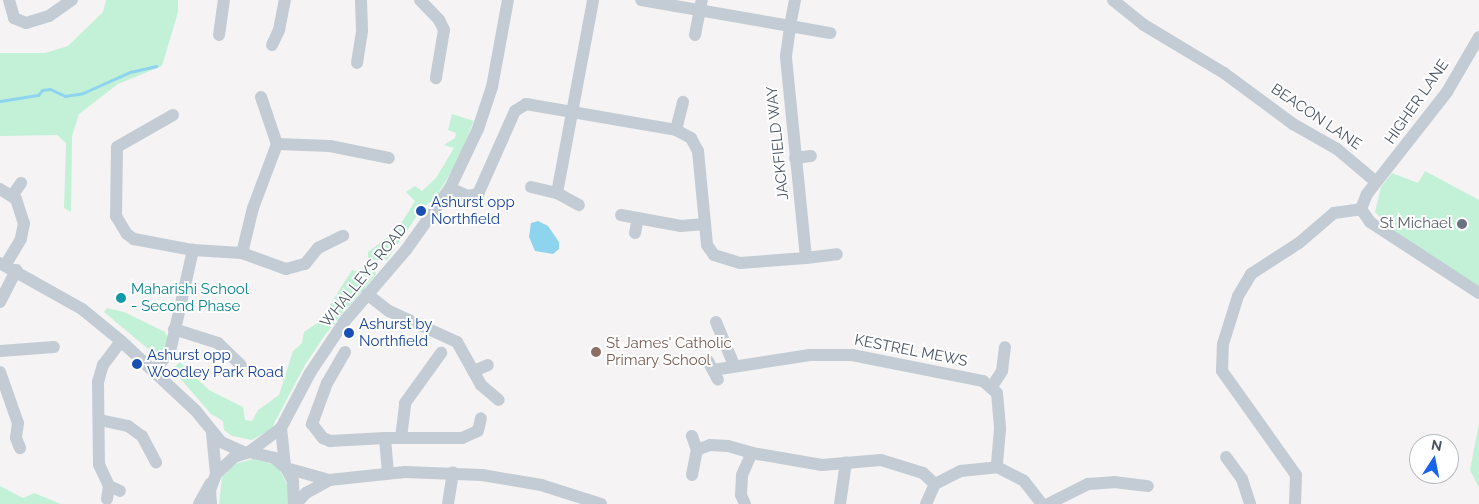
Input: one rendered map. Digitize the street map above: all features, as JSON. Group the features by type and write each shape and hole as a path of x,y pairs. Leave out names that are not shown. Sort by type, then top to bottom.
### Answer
{"street":[{"path":"9,0 14,18 26,23 49,16 72,0"},
{"path":"219,37 224,0"},
{"path":"270,46 279,30 285,0"},
{"path":"356,63 362,30 361,0"},
{"path":"420,0 439,20 444,30 435,78"},
{"name":"WHALLEYS ROAD","path":"215,475 234,456 247,452 281,428 310,373 344,322 426,225 450,188 478,129 492,87 508,0"},
{"path":"557,193 593,0"},
{"path":"641,0 701,5 790,26 830,33"},
{"name":"JACKFIELD WAY","path":"795,0 786,56 806,258"},
{"name":"BEACON LANE","path":"1113,0 1144,25 1224,73 1293,124 1337,148 1376,182"},
{"path":"695,35 701,5"},
{"name":"HIGHER LANE","path":"1376,182 1445,95 1479,37"},
{"path":"242,252 253,208 277,144 261,97"},
{"path":"676,130 683,102"},
{"path":"450,188 467,196 478,194 515,111 521,105 574,110 676,130 690,138 698,151 705,224 710,250 727,261 750,263 837,254"},
{"path":"173,115 117,147 116,216 122,229 134,239 193,250 242,252 286,269 296,268 305,264 318,248 342,236"},
{"path":"277,144 330,146 389,158"},
{"path":"795,158 811,156"},
{"path":"1361,209 1376,182"},
{"path":"12,196 21,184"},
{"path":"531,187 557,193 578,205"},
{"path":"0,189 12,196 22,208 24,223 20,239 7,266 0,302"},
{"path":"1361,209 1370,222 1479,293"},
{"path":"1295,504 1296,475 1222,371 1223,344 1238,296 1251,274 1299,243 1334,213 1361,209"},
{"path":"622,215 688,227 705,224"},
{"path":"635,234 638,218"},
{"path":"153,371 168,357 193,250"},
{"path":"7,266 82,309 121,341 196,411 212,433 227,446 274,458 285,467 293,481 295,504"},
{"path":"367,294 389,310 452,338 461,347 485,390 499,400"},
{"path":"716,322 734,365"},
{"path":"174,329 218,343 241,365"},
{"path":"112,492 99,465 100,420 98,382 103,365 121,341"},
{"path":"0,351 54,347"},
{"path":"997,467 999,414 997,393 991,388 1002,371 1005,347"},
{"path":"345,352 327,383 312,424 323,438 330,440 462,438 478,431 481,418"},
{"path":"401,438 404,403 441,353"},
{"name":"KESTREL MEWS","path":"713,370 734,365 772,362 810,355 852,355 983,381 991,388"},
{"path":"474,371 488,365"},
{"path":"0,372 18,423 16,438 20,448"},
{"path":"100,420 128,426 142,436 156,462"},
{"path":"281,428 285,467"},
{"path":"211,504 215,475 212,433"},
{"path":"692,436 697,450 692,475"},
{"path":"385,438 388,473"},
{"path":"697,450 710,445 728,446 752,453 822,465 881,460 902,464 923,473 936,484"},
{"path":"745,504 741,495 742,475 752,453"},
{"path":"1226,457 1242,479 1250,504"},
{"path":"840,504 846,462"},
{"path":"285,467 329,480"},
{"path":"926,504 936,484 961,471 997,467 1024,482 1042,504"},
{"path":"295,504 306,493 329,480 388,473 452,472 501,478 557,490 601,504"},
{"path":"448,504 452,472"},
{"path":"200,504 215,475"},
{"path":"1048,504 1088,484 1114,482 1148,486"}],"green space":[{"path":"106,0 178,0 178,12 162,66 118,84 79,114 72,136 71,212 64,208 66,143 57,135 0,136 0,53 45,53 68,46 103,12"},
{"path":"452,114 474,121 458,160 435,199 423,207 387,260 375,260 373,265 376,274 325,335 305,365 271,429 252,440 232,436 224,430 223,421 211,414 172,369 180,362 209,390 243,407 245,420 252,421 258,410 279,395 293,351 302,343 304,332 319,322 352,270 358,272 368,263 368,252 397,230 415,201 406,192 415,186 422,191 436,178 454,148 444,145 455,138 456,133 448,130"},
{"path":"1425,171 1479,200 1479,288 1394,231 1375,212 1381,187 1392,173 1418,183"},
{"path":"107,308 124,312 165,332 169,340 165,350 155,353 147,348 104,312"},
{"path":"1479,423 1479,488 1470,470"},
{"path":"253,459 272,464 279,469 288,486 288,504 219,504 222,477 235,464"},
{"path":"0,486 23,498 34,493 61,504 0,504"}],"water":[{"path":"538,221 548,226 559,242 559,249 553,254 535,251 529,237 531,223"}],"waterway":[{"path":"0,101 38,95 42,90 50,89 65,96 83,93 130,72 156,66"}],"place":[{"name":"Ashurst opp Northfield","path":"421,211"},
{"name":"St Michael","path":"1462,224"},
{"name":"Maharishi School - Second Phase","path":"121,298"},
{"name":"Ashurst by Northfield","path":"349,333"},
{"name":"St James' Catholic Primary School","path":"596,352"},
{"name":"Ashurst opp Woodley Park Road","path":"137,364"}]}
